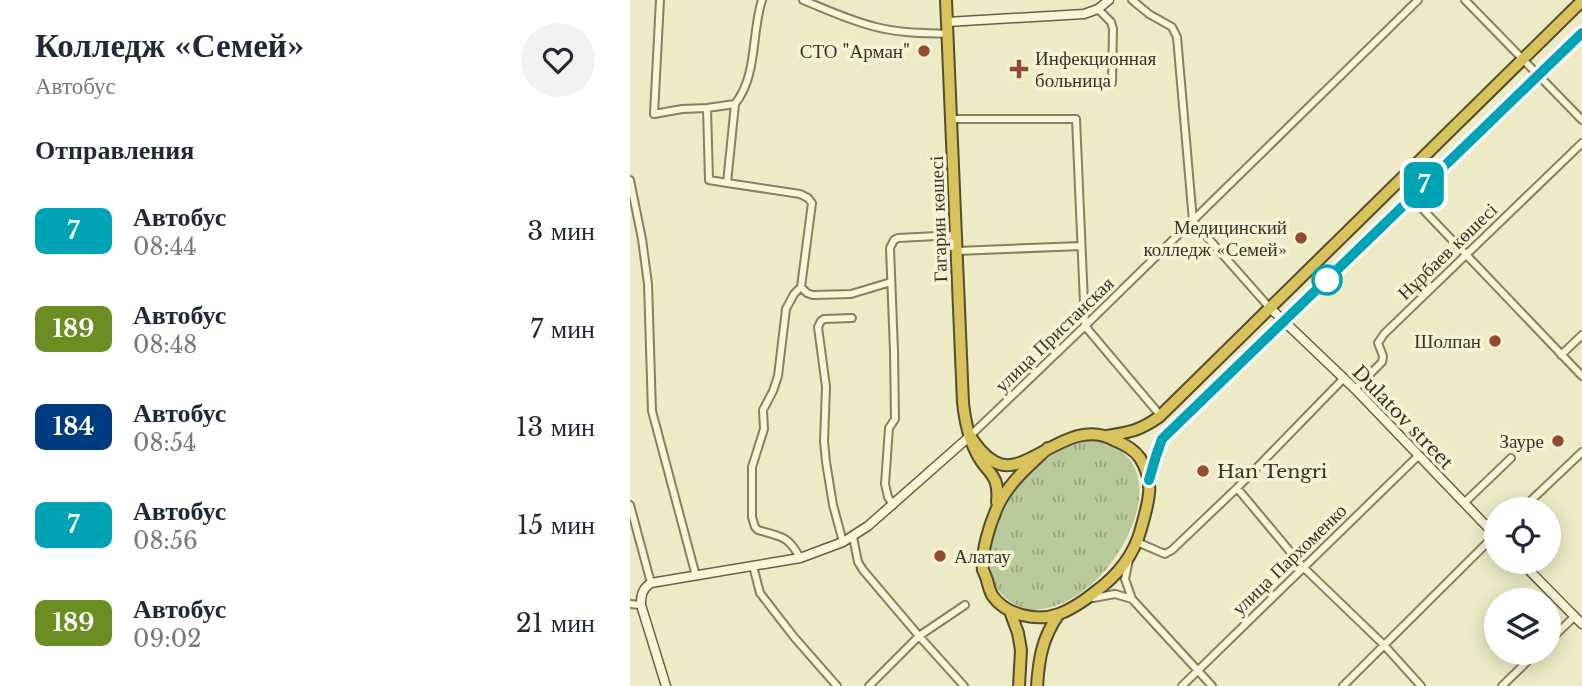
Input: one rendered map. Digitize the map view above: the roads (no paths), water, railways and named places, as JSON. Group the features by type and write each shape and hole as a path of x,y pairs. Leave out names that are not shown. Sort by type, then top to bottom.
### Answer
{"highway":[{"name":"Гагарин көшесі","path":"946,0 963,403 965,425 970,436"},
{"path":"970,436 982,452 994,462 1003,465 1019,464 1067,439 1087,434 1107,436 1144,427 1160,415 1582,1"},
{"path":"1048,448 1006,491 986,541 983,570 992,595 1010,611 1033,617 1058,615 1109,582 1137,542 1150,496 1149,480 1162,439 1582,33"},
{"path":"970,436 978,457 997,482 997,508"},
{"path":"1107,436 1130,448 1139,457 1149,480"},
{"path":"1010,611 1021,650 1019,686"},
{"path":"1037,686 1039,656 1050,627 1058,615"}],"street":[{"path":"660,0 654,114 735,104"},
{"path":"727,183 735,104 748,81 762,0"},
{"path":"803,0 877,27 911,33 948,34"},
{"path":"947,22 1084,14 1098,9 1109,0"},
{"path":"1132,0 1172,27 1177,37 1193,221 1269,307"},
{"name":"улица Пристанская","path":"650,583 800,558 853,537 970,436 1418,0"},
{"path":"1465,0 1582,120"},
{"path":"1098,9 1111,22 1113,29 1112,83"},
{"path":"707,108 709,180 800,194 812,203 800,286 786,309 778,376 763,410 764,429 752,467 752,517 755,527 786,539 800,558"},
{"path":"952,119 1076,119 1085,326 1160,415"},
{"name":"Нұрбаев көшесі","path":"1355,389 1382,362 1383,356 1378,343 1384,334 1582,143"},
{"path":"630,180 648,284 652,411 696,576"},
{"path":"1412,198 1582,376"},
{"path":"892,505 885,484 889,428 895,419 890,248 898,238 956,235"},
{"path":"957,251 1081,246"},
{"path":"800,286 813,295 851,294 891,282"},
{"name":"Dulatov street","path":"1269,307 1355,389 1484,523"},
{"path":"843,542 826,462 826,387 818,327 824,319 852,318"},
{"path":"1561,355 1582,335"},
{"path":"1137,542 1165,554 1172,550 1237,488 1344,378"},
{"path":"1535,497 1582,452"},
{"name":"улица Пархоменко","path":"1182,686 1418,456"},
{"path":"1464,503 1511,458"},
{"path":"1237,488 1303,567 1384,645 1422,686"},
{"path":"630,505 650,583 642,592 641,605 666,686"},
{"path":"853,537 858,562 863,570 964,686"},
{"path":"1343,686 1484,547"},
{"path":"1130,555 1125,579 1132,599 1212,686"},
{"path":"753,566 760,593 837,686"},
{"path":"1533,574 1582,624"},
{"path":"1083,601 1115,594 1132,599"},
{"path":"630,604 641,605"},
{"path":"869,686 919,636 965,606"},
{"path":"1561,629 1574,616"},
{"path":"1502,686 1524,665"}],"place":[{"name":"СТО \"Арман\"","path":"924,51"},
{"name":"Инфекционная больница","path":"1019,69"},
{"name":"Медицинский колледж «Семей»","path":"1301,238"},
{"name":"Шолпан","path":"1495,341"},
{"name":"Зауре","path":"1558,441"},
{"name":"Han Tengri","path":"1203,471"},
{"name":"Алатау","path":"940,556"}]}
